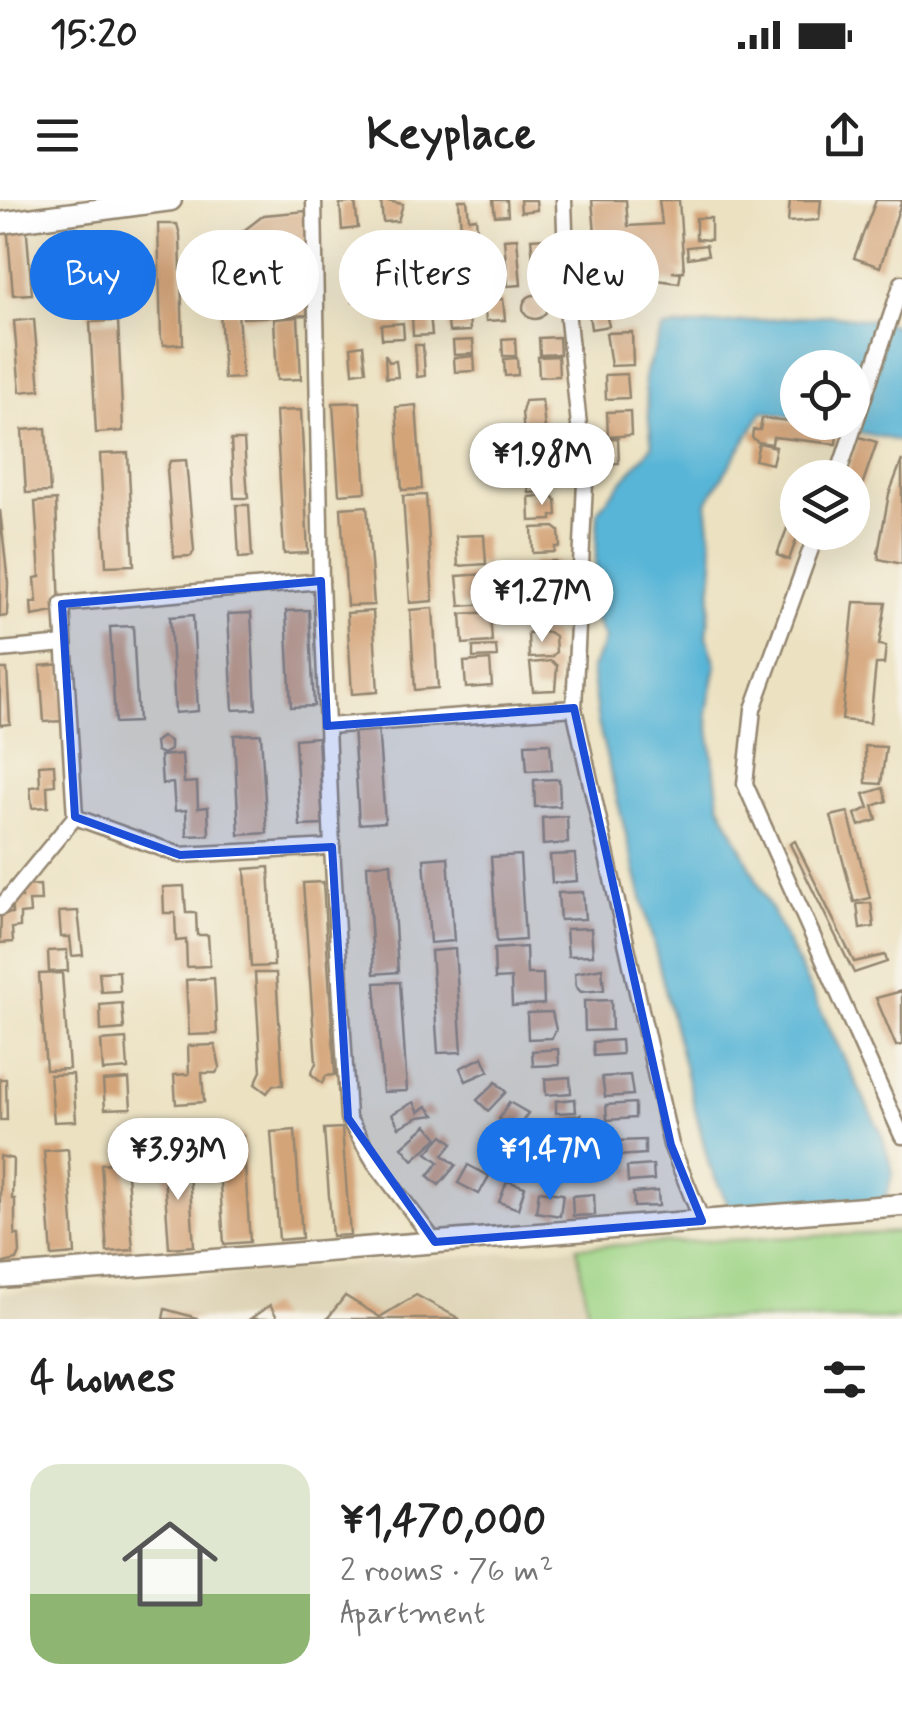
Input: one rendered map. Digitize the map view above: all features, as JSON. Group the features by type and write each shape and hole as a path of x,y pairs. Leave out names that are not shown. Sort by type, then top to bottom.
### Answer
{"street":[{"path":"0,223 171,200"},
{"path":"314,200 321,581 348,1118 375,1164 435,1242"},
{"path":"564,200 568,320 585,483 574,708 671,1146 702,1221"},
{"path":"843,460 902,283"},
{"path":"811,550 754,709 746,784 902,1136"},
{"path":"2,903 75,817 62,604 321,581"},
{"path":"0,650 64,644"},
{"path":"327,726 574,708"},
{"path":"75,817 180,855 332,847"},
{"path":"0,1276 902,1206"}],"highlighted area":[{"path":"321,581 327,726 574,708 671,1145 702,1221 435,1242 348,1118 332,847 180,855 75,817 62,604"}],"shaded area":[{"path":"577,1247 589,1319 0,1319 0,1293"}],"green space":[{"path":"902,1232 902,1319 589,1319 577,1247"}],"water":[{"path":"829,315 885,322 902,329 902,442 870,434 870,350 780,350 780,414 763,411 707,502 714,563 707,636 716,665 707,712 719,803 881,1133 893,1172 883,1207 735,1219 709,1165 598,723 591,670 605,639 593,615 598,510 652,446 644,377 663,328"}],"building":[{"path":"381,200 403,204 398,221 383,222"},
{"path":"459,200 467,200 469,219 476,218 477,229 461,230"},
{"path":"493,200 507,200 508,215 495,216"},
{"path":"520,200 536,200 537,210 521,212"},
{"path":"592,200 626,200 628,226 662,224 659,200 679,200 684,271 672,272 681,273 679,283 659,280 659,230 595,230"},
{"path":"790,200 821,200 819,220 788,222"},
{"path":"876,200 902,200 880,267 854,258"},
{"path":"355,202 358,228 342,230 340,204"},
{"path":"306,211 306,218 314,218 315,230 244,230 264,215"},
{"path":"696,218 711,218 711,240 696,239"},
{"path":"26,222 30,294 13,295 7,223"},
{"path":"158,224 177,224 176,320 182,320 183,344 164,345"},
{"path":"517,238 521,285 508,286 507,239"},
{"path":"706,245 708,255 688,258 687,247"},
{"path":"34,320 40,390 20,392 14,321"},
{"path":"221,320 239,320 242,378 224,379"},
{"path":"274,320 298,320 301,379 277,380"},
{"path":"412,320 431,320 432,335 413,336"},
{"path":"448,320 469,320 470,331 449,332"},
{"path":"590,320 608,320 609,326 591,329"},
{"path":"118,321 123,431 96,433 90,322"},
{"path":"403,323 404,338 382,339 381,325"},
{"path":"632,332 633,365 611,366 606,333"},
{"path":"559,337 560,354 540,355 539,338"},
{"path":"515,338 516,356 503,356 502,339"},
{"path":"473,340 474,354 454,355 453,341"},
{"path":"363,345 366,371 353,373 351,347"},
{"path":"415,345 423,345 425,376 417,377"},
{"path":"385,354 389,362 396,361 398,377 386,378"},
{"path":"474,356 475,371 455,372 454,358"},
{"path":"558,356 559,376 539,377 538,357"},
{"path":"517,358 518,375 505,376 504,359"},
{"path":"627,374 629,398 606,399 605,375"},
{"path":"542,400 550,478 546,479 546,492 529,493 522,412 525,401"},
{"path":"360,402 366,492 339,494 333,403"},
{"path":"416,405 422,489 402,490 396,407"},
{"path":"301,410 308,553 284,554 276,411"},
{"path":"630,411 631,435 608,437 607,412"},
{"path":"762,418 780,420 780,438 773,437 772,444 752,438 753,430 760,430"},
{"path":"46,428 50,492 26,493 22,430"},
{"path":"618,438 619,463 597,464 595,439"},
{"path":"231,440 244,440 248,498 234,498"},
{"path":"800,440 836,440 836,444"},
{"path":"858,440 877,442 870,462 851,460"},
{"path":"759,443 776,447 772,464 755,460"},
{"path":"128,453 134,565 106,566 100,454"},
{"path":"186,460 194,551 191,556 174,557 167,470 170,461"},
{"path":"902,460 902,564 879,559 878,553 889,494"},
{"path":"426,495 433,601 410,603 403,496"},
{"path":"551,495 556,500 557,515 552,520 530,521 529,497"},
{"path":"56,500 60,611 32,616 31,602 37,602 35,578 40,577 35,502"},
{"path":"236,505 249,505 252,557 239,558"},
{"path":"367,506 374,605 347,606 341,508"},
{"path":"0,510 8,583 7,616 0,617"},
{"path":"554,527 559,531 560,547 555,547 555,552 533,553 532,528"},
{"path":"484,535 486,564 458,566 456,536"},
{"path":"780,547 793,550 789,560 777,555"},
{"path":"555,561 560,566 561,582 535,588 533,562"},
{"path":"486,574 488,604 460,606 457,576"},
{"path":"555,595 555,600 560,600 561,615 556,615 556,620 535,621 534,597"},
{"path":"854,602 886,603 879,645 886,646 884,664 876,664 870,723 842,720"},
{"path":"433,608 438,688 415,690 410,610"},
{"path":"309,610 314,706 291,707 286,611"},
{"path":"373,611 378,692 352,694 347,613"},
{"path":"490,612 492,642 463,644 461,614"},
{"path":"251,613 256,709 233,710 228,614"},
{"path":"193,615 198,711 175,713 170,617"},
{"path":"133,626 138,722 115,723 110,627"},
{"path":"549,632 555,636 556,652 551,657 529,658 528,633"},
{"path":"496,646 497,657 473,658 473,647"},
{"path":"490,660 492,686 466,688 464,662"},
{"path":"552,661 557,666 555,690 533,691 530,663"},
{"path":"62,664 65,721 44,722 40,666"},
{"path":"0,669 7,669 10,724 0,725"},
{"path":"378,724 385,822 359,824 353,725"},
{"path":"261,734 267,833 239,835 234,735"},
{"path":"162,737 170,741 170,750 163,754 156,751 155,742"},
{"path":"318,737 323,825 300,826 295,739"},
{"path":"550,743 552,770 527,771 525,744"},
{"path":"865,746 886,747 881,784 866,783"},
{"path":"182,754 184,783 197,782 198,808 208,807 209,835 187,836 186,810 175,811 173,783 162,784 160,756"},
{"path":"54,764 55,785 47,786 48,807 32,808 30,787 40,786 39,765"},
{"path":"559,779 560,806 535,807 534,780"},
{"path":"883,788 887,801 873,806 877,820 859,826 855,814 869,808 864,794"},
{"path":"848,812 870,898 854,902 831,816"},
{"path":"567,816 568,843 543,845 542,818"},
{"path":"795,841 854,962 885,955 887,962 854,973 790,844"},
{"path":"575,854 577,881 552,883 550,855"},
{"path":"520,855 525,940 497,942 491,857"},
{"path":"448,857 454,941 430,943 424,859"},
{"path":"391,863 398,972 374,974 367,865"},
{"path":"269,867 274,966 251,967 245,869"},
{"path":"323,882 335,1075 326,1076 322,1083 311,1074 316,1063 303,883"},
{"path":"40,885 41,901 29,901 30,913 20,914 20,927 12,928 13,942 0,943 1,914 12,913 11,898 22,898 21,886"},
{"path":"184,886 186,913 196,913 197,935 208,935 210,966 187,967 186,940 176,941 175,913 164,913 163,887"},
{"path":"583,892 585,919 560,920 558,893"},
{"path":"871,903 874,927 860,929 857,904"},
{"path":"78,911 83,955 72,956 70,937 61,937 59,912"},
{"path":"591,928 593,955 568,956 566,929"},
{"path":"526,947 527,974 543,974 544,1004 512,1006 511,978 495,979 494,949"},
{"path":"455,949 462,1052 438,1053 431,951"},
{"path":"67,950 68,971 49,972 48,951"},
{"path":"602,968 604,990 581,992 576,987 575,973"},
{"path":"119,971 120,991 101,992 99,972"},
{"path":"62,973 69,1069 46,1070 39,974"},
{"path":"255,973 276,973 283,1085 273,1085 267,1093 255,1084 261,1071"},
{"path":"214,978 217,1034 189,1035 186,980"},
{"path":"400,982 407,1091 383,1092 375,983"},
{"path":"902,991 902,1045 896,1046 876,998"},
{"path":"611,1000 612,1030 585,1031 584,1001"},
{"path":"122,1003 124,1029 101,1031 100,1005"},
{"path":"552,1012 556,1030 552,1038 528,1039 527,1013"},
{"path":"126,1039 128,1069 103,1071 101,1041"},
{"path":"621,1040 622,1054 594,1056 593,1042"},
{"path":"215,1045 220,1067 216,1073 202,1073 204,1102 176,1104 174,1075 189,1074 188,1046"},
{"path":"558,1049 559,1065 533,1066 532,1051"},
{"path":"483,1057 489,1071 466,1081 460,1068"},
{"path":"73,1074 76,1121 54,1122 50,1075"},
{"path":"630,1075 633,1095 605,1097 602,1077"},
{"path":"570,1077 571,1093 546,1095 545,1079"},
{"path":"0,1079 6,1079 7,1120 0,1120"},
{"path":"129,1079 131,1108 105,1109 103,1081"},
{"path":"496,1082 506,1092 488,1111 477,1100"},
{"path":"575,1099 576,1112 556,1113 556,1101"},
{"path":"414,1102 419,1112 427,1106 435,1115 419,1117 399,1127 392,1114"},
{"path":"509,1102 528,1113 517,1130 499,1119"},
{"path":"635,1103 635,1118 607,1120 606,1105"},
{"path":"581,1115 582,1128 563,1129 562,1117"},
{"path":"427,1125 438,1138 413,1160 402,1147"},
{"path":"342,1128 350,1235 332,1236 324,1129"},
{"path":"295,1130 302,1238 279,1240 271,1132"},
{"path":"443,1135 453,1143 443,1155 456,1165 439,1185 428,1176 439,1162 427,1153"},
{"path":"243,1136 250,1242 224,1244 217,1138"},
{"path":"645,1140 645,1154 618,1156 617,1141"},
{"path":"68,1149 75,1254 52,1256 44,1151"},
{"path":"0,1156 13,1159 12,1199 20,1253 17,1260 0,1264"},
{"path":"188,1158 194,1246 169,1248 163,1160"},
{"path":"126,1162 133,1250 107,1252 101,1164"},
{"path":"468,1165 489,1176 479,1194 458,1183"},
{"path":"653,1165 654,1180 628,1182 627,1167"},
{"path":"507,1181 525,1187 518,1209 499,1202"},
{"path":"539,1191 563,1194 560,1216 536,1212"},
{"path":"658,1191 659,1206 634,1207 633,1193"},
{"path":"594,1194 595,1215 573,1216 572,1196"},
{"path":"416,1295 460,1319 327,1319 345,1296 380,1317"},
{"path":"270,1305 278,1319 250,1319"},
{"path":"165,1309 197,1318 197,1319 163,1319"}]}
